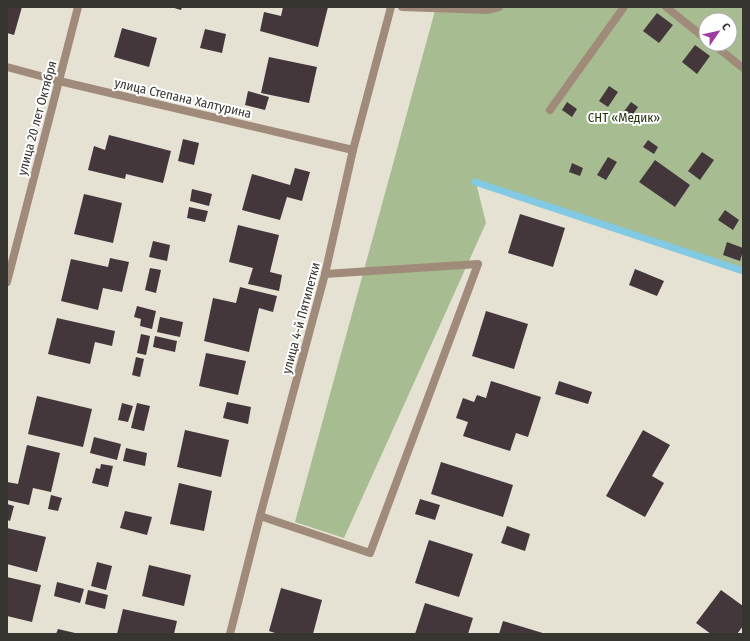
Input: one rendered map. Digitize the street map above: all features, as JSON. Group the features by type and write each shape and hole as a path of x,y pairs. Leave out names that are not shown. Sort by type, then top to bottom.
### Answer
{"street":[{"name":"улица 20 лет Октября","path":"7,282 78,7"},
{"name":"улица 4-й Пятилетки","path":"230,634 325,274 353,150 391,7"},
{"path":"402,7 487,10 499,7"},
{"path":"550,110 624,7"},
{"path":"666,7 698,33"},
{"path":"723,52 743,68"},
{"name":"улица Степана Халтурина","path":"7,67 59,81 353,150"},
{"path":"260,516 370,554 478,264 325,274"}],"green space":[{"name":"СНТ «Медик»","path":"436,7 743,7 743,271 476,183 486,223 344,538 295,522"}],"building":[{"path":"7,7 22,7 14,35 7,33"},
{"path":"171,7 182,7 181,10"},
{"path":"283,7 328,7 318,47 260,31 264,12 281,16"},
{"path":"657,13 673,25 659,43 643,31"},
{"path":"122,28 157,38 149,67 114,57"},
{"path":"205,29 226,34 222,53 200,48"},
{"path":"695,45 698,47 698,52 705,52 710,56 697,74 682,62"},
{"path":"269,57 317,67 309,103 261,93"},
{"path":"609,86 618,92 608,107 599,101"},
{"path":"248,91 269,97 265,110 245,105"},
{"path":"567,102 577,109 572,117 562,110"},
{"path":"631,102 638,107 629,120 622,114"},
{"path":"109,135 171,151 163,183 126,174 125,179 88,170 94,146 105,150"},
{"path":"183,139 199,143 194,165 178,161"},
{"path":"648,140 658,147 654,154 643,147"},
{"path":"702,152 714,160 700,180 688,171"},
{"path":"608,157 617,162 606,180 597,175"},
{"path":"655,160 690,185 675,207 639,182"},
{"path":"572,163 583,168 580,176 569,172"},
{"path":"295,168 310,172 302,201 287,197 280,220 242,210 252,174 290,185"},
{"path":"192,189 212,194 209,206 190,201"},
{"path":"84,194 122,203 113,243 74,234"},
{"path":"189,207 208,211 205,222 187,218"},
{"path":"725,210 739,220 733,230 718,220"},
{"path":"520,214 565,228 553,267 508,253"},
{"path":"238,225 279,235 270,272 282,275 279,291 248,284 253,268 229,262"},
{"path":"153,241 170,245 167,261 149,257"},
{"path":"727,242 743,248 740,261 723,255"},
{"path":"110,258 129,262 122,292 103,288 98,310 61,301 71,259 108,267"},
{"path":"150,268 161,270 156,293 145,290"},
{"path":"635,269 664,281 657,296 629,285"},
{"path":"240,287 277,296 273,312 259,308 249,352 204,341 213,298 236,303"},
{"path":"137,306 156,311 152,329 140,326 141,319 134,317"},
{"path":"486,311 528,324 514,369 472,356"},
{"path":"160,317 183,322 180,337 157,332"},
{"path":"57,318 115,331 112,346 95,342 90,364 48,354"},
{"path":"141,334 150,336 146,355 137,353"},
{"path":"155,336 177,341 175,352 153,347"},
{"path":"206,353 246,361 238,395 199,386"},
{"path":"136,357 144,359 140,377 132,375"},
{"path":"491,381 541,397 528,437 516,433 510,451 463,436 468,422 456,418 463,398 474,402 477,395 486,398"},
{"path":"559,381 592,392 588,404 555,394"},
{"path":"37,396 92,409 83,447 28,434"},
{"path":"227,402 251,407 248,424 223,418"},
{"path":"122,403 133,406 128,422 118,420"},
{"path":"137,403 150,406 144,431 131,428"},
{"path":"185,430 229,440 221,477 177,467"},
{"path":"643,430 670,445 652,476 664,483 645,517 606,496"},
{"path":"94,437 121,444 117,460 90,453"},
{"path":"27,445 60,453 51,492 33,488 29,505 7,500 7,482 18,484"},
{"path":"126,448 147,453 145,466 123,461"},
{"path":"441,462 513,485 503,517 431,494"},
{"path":"101,464 113,466 108,487 92,483 96,468 100,469"},
{"path":"179,483 212,491 204,531 170,524"},
{"path":"51,495 62,498 58,511 48,509"},
{"path":"420,499 440,505 435,520 415,514"},
{"path":"7,504 14,506 10,521 7,520"},
{"path":"125,511 152,517 147,535 120,528"},
{"path":"507,526 530,534 525,551 501,543"},
{"path":"7,528 46,537 37,572 7,564"},
{"path":"429,540 473,554 459,597 415,583"},
{"path":"97,562 112,566 106,590 91,586"},
{"path":"149,565 191,575 184,606 142,596"},
{"path":"7,577 41,585 32,622 7,616"},
{"path":"57,582 84,589 80,603 54,596"},
{"path":"281,588 322,600 313,634 278,634 269,631"},
{"path":"88,590 108,595 105,609 85,604"},
{"path":"721,590 743,606 743,626 737,634 711,634 696,623"},
{"path":"425,603 473,618 468,634 415,634"},
{"path":"123,609 177,621 174,634 117,634"},
{"path":"503,621 546,634 499,634"},
{"path":"58,629 75,633 75,634 56,634"}],"waterway":[{"path":"475,182 743,271"}]}
